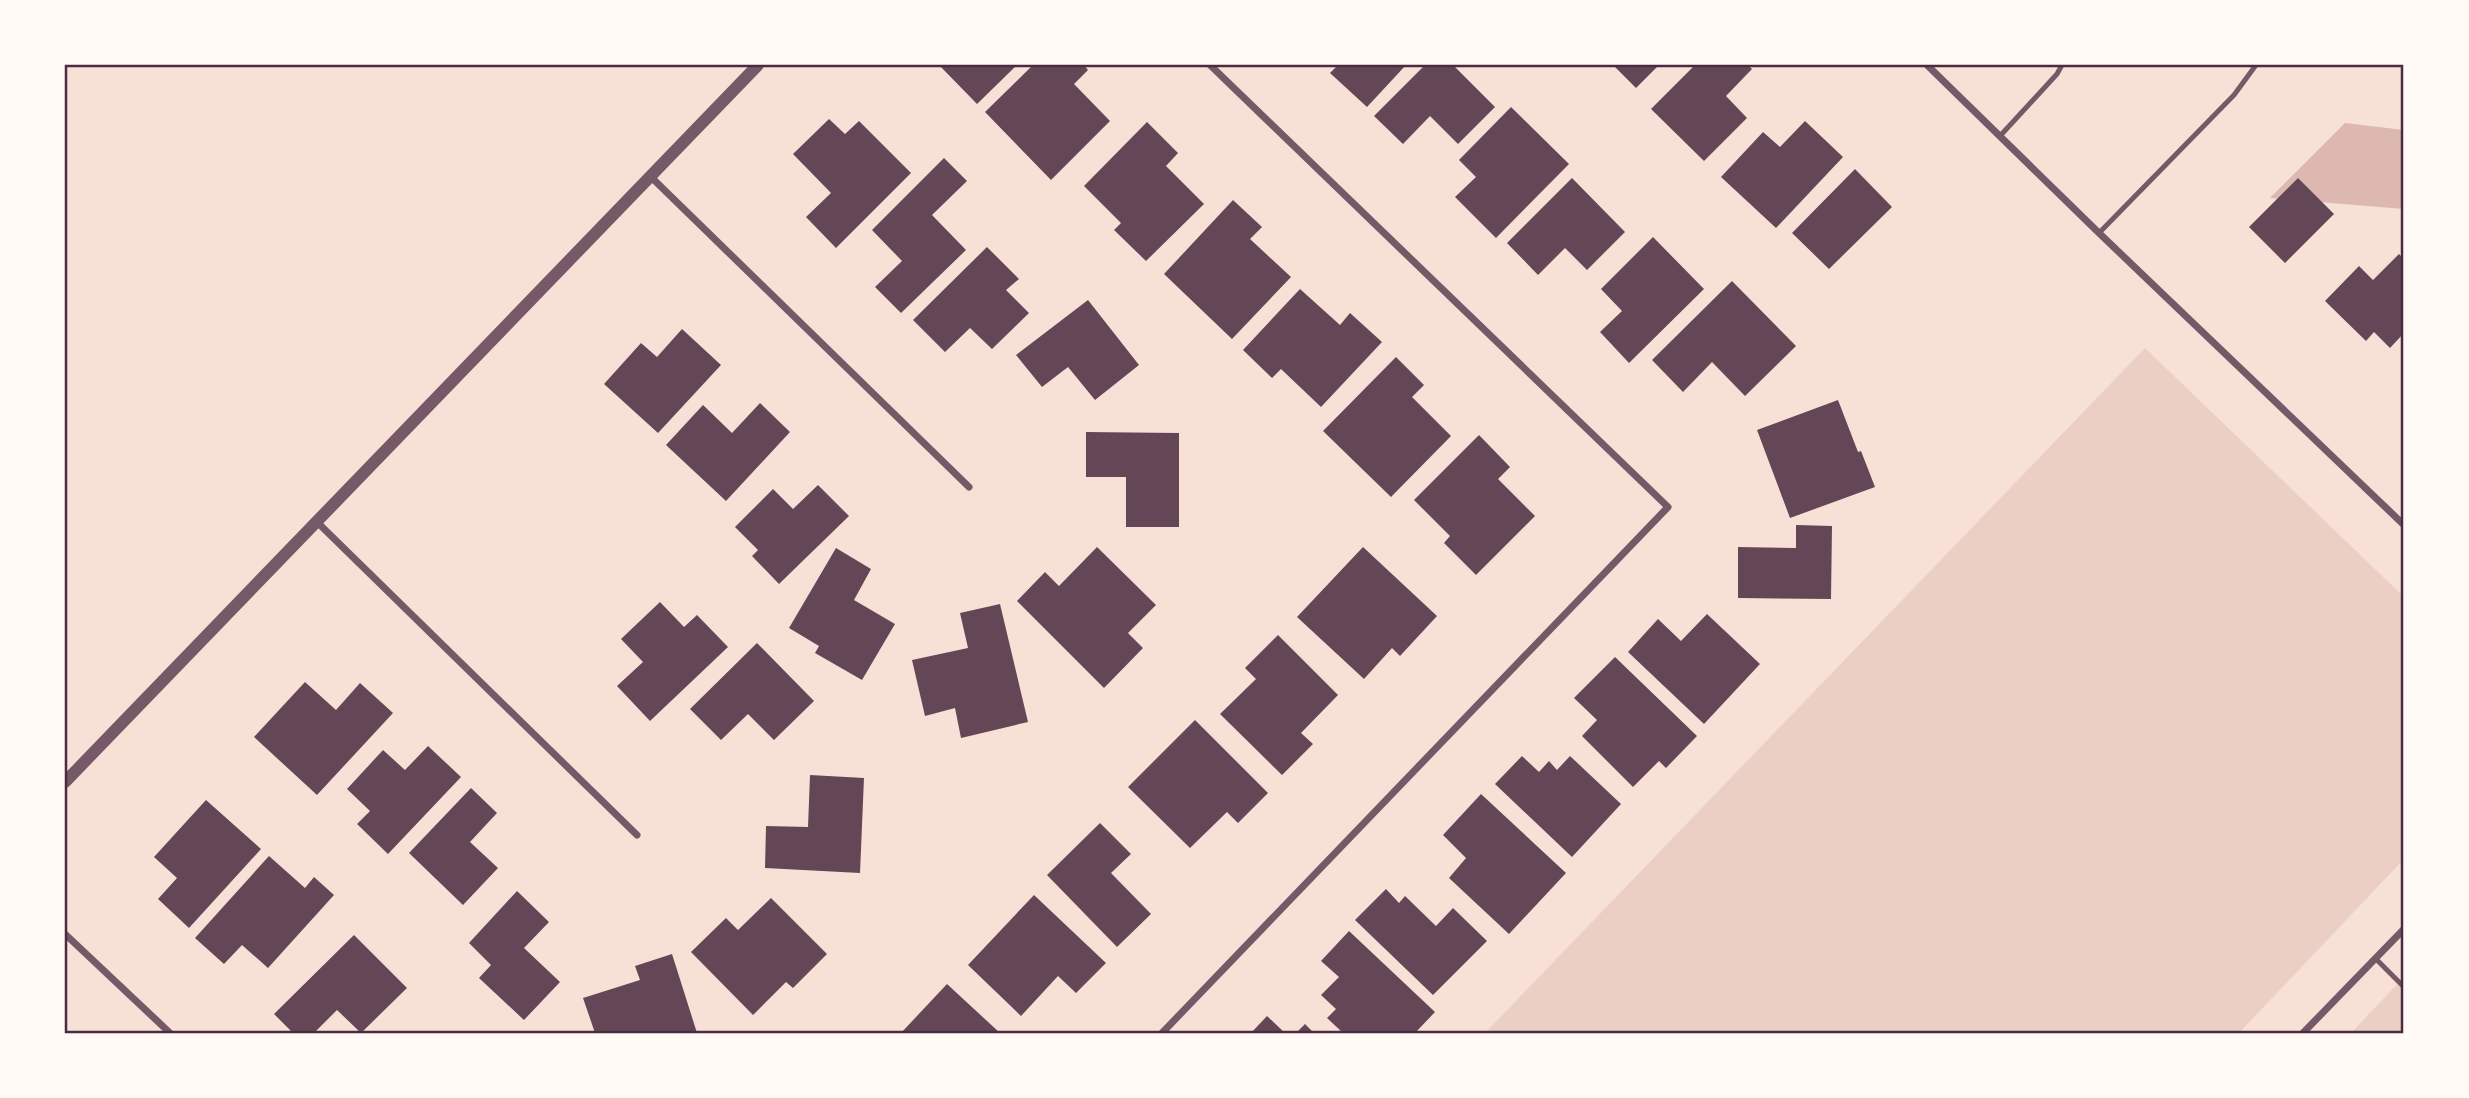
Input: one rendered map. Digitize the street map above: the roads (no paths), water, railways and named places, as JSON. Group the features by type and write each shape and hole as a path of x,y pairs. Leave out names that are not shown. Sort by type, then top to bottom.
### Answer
{"street":[{"path":"65,782 758,65"},
{"path":"1162,1033 1668,507 1210,65"},
{"path":"1927,65 2404,525"},
{"path":"651,177 969,487"},
{"path":"317,522 637,835"},
{"path":"2303,1033 2404,929"},
{"path":"65,934 170,1033"}],"lane":[{"path":"2000,136 2057,74 2062,65"},
{"path":"2099,233 2234,95 2256,65"},
{"path":"2376,959 2404,988"}]}
